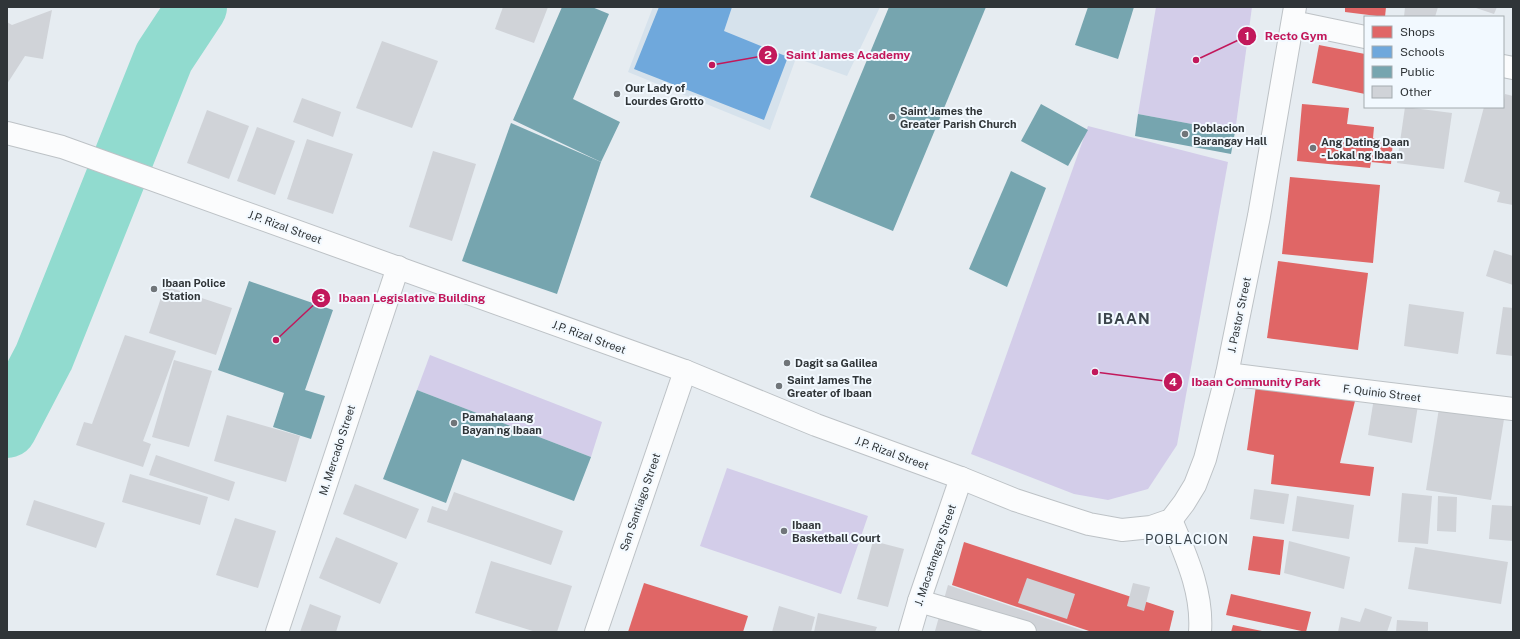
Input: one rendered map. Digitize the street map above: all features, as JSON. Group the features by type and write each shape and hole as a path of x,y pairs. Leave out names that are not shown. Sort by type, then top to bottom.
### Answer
{"main road":[{"path":"1294,15 1364,37"},
{"name":"J. Pastor Street","path":"1171,520 1196,485 1205,459 1227,374 1270,161 1294,15"},
{"name":"J.P. Rizal Street","path":"7,133 62,147 685,371 816,425 961,478 1015,500 1090,524 1122,530 1151,527 1171,520"},
{"name":"M. Mercado Street","path":"277,632 398,267"},
{"name":"San Santiago Street","path":"596,632 685,371"},
{"name":"F. Quinio Street","path":"1227,374 1513,409"},
{"name":"J. Macatangay Street","path":"910,632 919,601 961,478"},
{"path":"1171,520 1192,568 1201,614 1200,632"},
{"path":"919,601 1025,632"}],"shaded area":[{"path":"653,7 880,7 847,76 796,58 770,130 628,72"},
{"path":"1156,7 1252,7 1235,132 1138,114"},
{"path":"1088,126 1228,162 1177,445 1148,489 1108,500 1074,494 971,454"},
{"path":"430,355 602,422 591,457 417,390"},
{"name":"Ibaan Basketball Court","path":"727,468 868,516 841,594 700,546"}],"building: Shops":[{"path":"1345,7 1386,7 1385,16 1345,12"},
{"path":"1319,45 1364,54 1364,94 1312,83"},
{"path":"1302,104 1349,108 1347,124 1374,127 1373,138 1393,141 1391,164 1371,162 1370,168 1297,161"},
{"path":"1290,177 1380,185 1373,263 1282,254"},
{"path":"1278,261 1368,273 1358,350 1267,338"},
{"path":"1256,386 1355,401 1340,463 1374,467 1370,496 1271,484 1274,455 1247,450"},
{"path":"1253,536 1284,540 1280,575 1248,570"},
{"path":"964,542 1174,611 1169,632 1092,632 952,585"},
{"path":"644,583 748,616 743,632 628,632"},
{"path":"1231,594 1311,612 1306,632 1226,615"},
{"path":"1233,625 1262,631 1262,632 1231,632"}],"building: Schools":[{"path":"659,7 732,7 724,31 788,57 764,120 634,69"}],"building: Public":[{"path":"562,7 592,7 609,14 573,99 620,122 601,162 513,120"},
{"name":"Saint James the Greater Parish Church","path":"889,7 986,7 893,231 810,197"},
{"path":"1088,7 1134,7 1118,59 1075,45"},
{"path":"1041,104 1088,130 1068,166 1021,141"},
{"name":"Poblacion Barangay Hall","path":"1138,114 1235,132 1231,154 1135,136"},
{"path":"511,123 601,162 557,294 462,261"},
{"path":"1011,171 1046,188 1007,287 969,269"},
{"path":"249,281 333,310 305,390 325,396 311,439 273,427 284,393 218,370"},
{"name":"Pamahalaang Bayan ng Ibaan","path":"417,390 591,457 574,501 462,459 446,503 383,479"}],"building: Other":[{"path":"503,7 548,7 534,43 495,29"},
{"path":"1405,7 1438,7 1435,16 1404,16"},
{"path":"1473,7 1497,7 1494,14"},
{"path":"52,10 43,59 25,56 7,84 7,22 12,25"},
{"path":"382,41 438,61 412,128 356,108"},
{"path":"1505,94 1513,96 1513,205 1497,202 1500,192 1464,182 1484,108 1504,108"},
{"path":"302,98 341,112 333,137 293,122"},
{"path":"1405,108 1452,113 1444,169 1397,163"},
{"path":"207,110 249,126 229,179 187,163"},
{"path":"257,127 295,141 275,195 237,181"},
{"path":"307,139 353,154 333,214 287,199"},
{"path":"433,151 476,164 452,241 409,227"},
{"path":"1494,250 1513,256 1513,285 1486,276"},
{"path":"165,286 232,308 216,355 149,333"},
{"path":"1409,304 1464,312 1458,354 1404,346"},
{"path":"1503,307 1513,308 1513,356 1496,354"},
{"path":"125,335 176,351 143,441 151,444 143,467 76,445 84,422 92,424"},
{"path":"174,360 212,371 189,447 152,437"},
{"path":"1375,392 1419,399 1412,443 1368,435"},
{"path":"1440,402 1505,413 1491,500 1426,490"},
{"path":"227,415 300,436 286,482 214,461"},
{"path":"156,455 235,482 229,501 149,475"},
{"path":"130,474 208,497 200,525 122,502"},
{"path":"355,484 419,509 406,539 343,514"},
{"path":"1254,489 1289,494 1284,524 1250,519"},
{"path":"454,492 563,531 551,565 427,522 432,506 447,511"},
{"path":"1402,493 1432,496 1428,544 1398,542"},
{"path":"1297,496 1354,505 1349,539 1292,531"},
{"path":"1438,496 1457,497 1456,532 1437,531"},
{"path":"34,500 105,523 96,548 26,525"},
{"path":"1492,505 1513,506 1513,541 1489,539"},
{"path":"235,518 276,531 258,588 216,575"},
{"path":"336,537 398,563 380,604 319,578"},
{"path":"873,541 904,549 888,607 857,599"},
{"path":"1289,541 1350,557 1344,589 1284,573"},
{"path":"1415,547 1508,562 1501,604 1408,589"},
{"path":"491,561 572,586 557,632 536,632 475,613"},
{"path":"1027,578 1075,594 1067,619 1018,603"},
{"path":"1133,583 1150,587 1144,611 1127,606"},
{"path":"948,585 1087,632 935,631"},
{"path":"310,604 341,616 336,632 300,632"},
{"path":"779,606 815,617 811,632 772,632"},
{"path":"1365,608 1392,617 1387,632 1338,632 1341,617 1360,622"},
{"path":"818,613 877,627 875,632 814,632"},
{"path":"1397,620 1428,622 1428,632 1396,632"}],"waterway":[{"path":"7,428 44,357 164,57 197,7"}],"place":[{"name":"Recto Gym","path":"1196,60"},
{"name":"Saint James Academy","path":"712,65"},
{"name":"Our Lady of Lourdes Grotto","path":"617,94"},
{"name":"Saint James the Greater Parish Church","path":"892,117"},
{"name":"Poblacion Barangay Hall","path":"1185,134"},
{"name":"Ang Dating Daan - Lokal ng Ibaan","path":"1313,148"},
{"name":"Ibaan Police Station","path":"154,289"},
{"name":"Ibaan Legislative Building","path":"276,340"},
{"name":"Dagit sa Galilea","path":"787,363"},
{"name":"Ibaan Community Park","path":"1095,372"},
{"name":"Saint James The Greater of Ibaan","path":"779,386"},
{"name":"Pamahalaang Bayan ng Ibaan","path":"454,423"},
{"name":"Ibaan Basketball Court","path":"784,531"}],"district":[{"name":"IBAAN","path":"1124,319"},
{"name":"POBLACION","path":"1187,539"}]}
